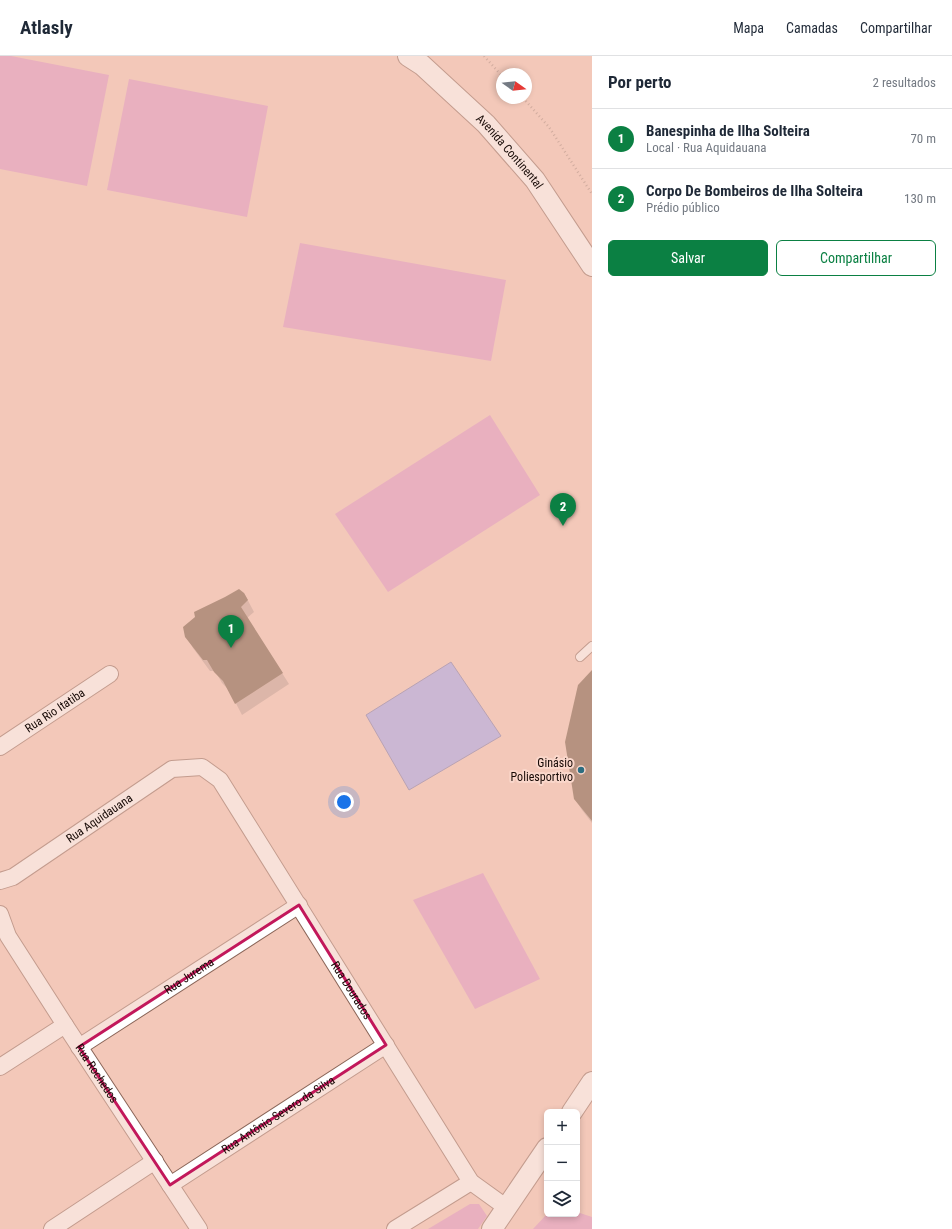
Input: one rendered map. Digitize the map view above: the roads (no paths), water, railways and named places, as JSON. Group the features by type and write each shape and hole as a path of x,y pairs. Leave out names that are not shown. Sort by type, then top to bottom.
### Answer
{"street":[{"name":"Avenida Continental","path":"408,56 422,65 486,124 535,180 592,266"},
{"name":"Rua Rio Itatiba","path":"0,747 110,674"},
{"name":"Rua Aquidauana","path":"0,881 13,877 172,769 202,767"},
{"name":"Rua Dourados","path":"202,767 220,780 471,1182 507,1208"},
{"name":"Rua Jurema","path":"80,1047 298,905"},
{"name":"Rua Rochedos","path":"0,914 8,936 199,1229"},
{"path":"0,1067 65,1025"},
{"name":"Rua Antônio Severo da Silva","path":"170,1185 386,1045"},
{"path":"574,1109 592,1082"},
{"path":"492,1229 544,1152"},
{"path":"52,1229 155,1162"},
{"path":"395,1229 471,1182"}],"lane":[{"path":"580,657 592,646"}],"water":[{"path":"451,662 501,736 409,790 366,715"}],"place":[{"name":"Corpo De Bombeiros de Ilha Solteira","path":"563,526"},
{"name":"Banespinha de Ilha Solteira","path":"231,648"},
{"name":"Ginásio Poliesportivo","path":"581,770"}]}
